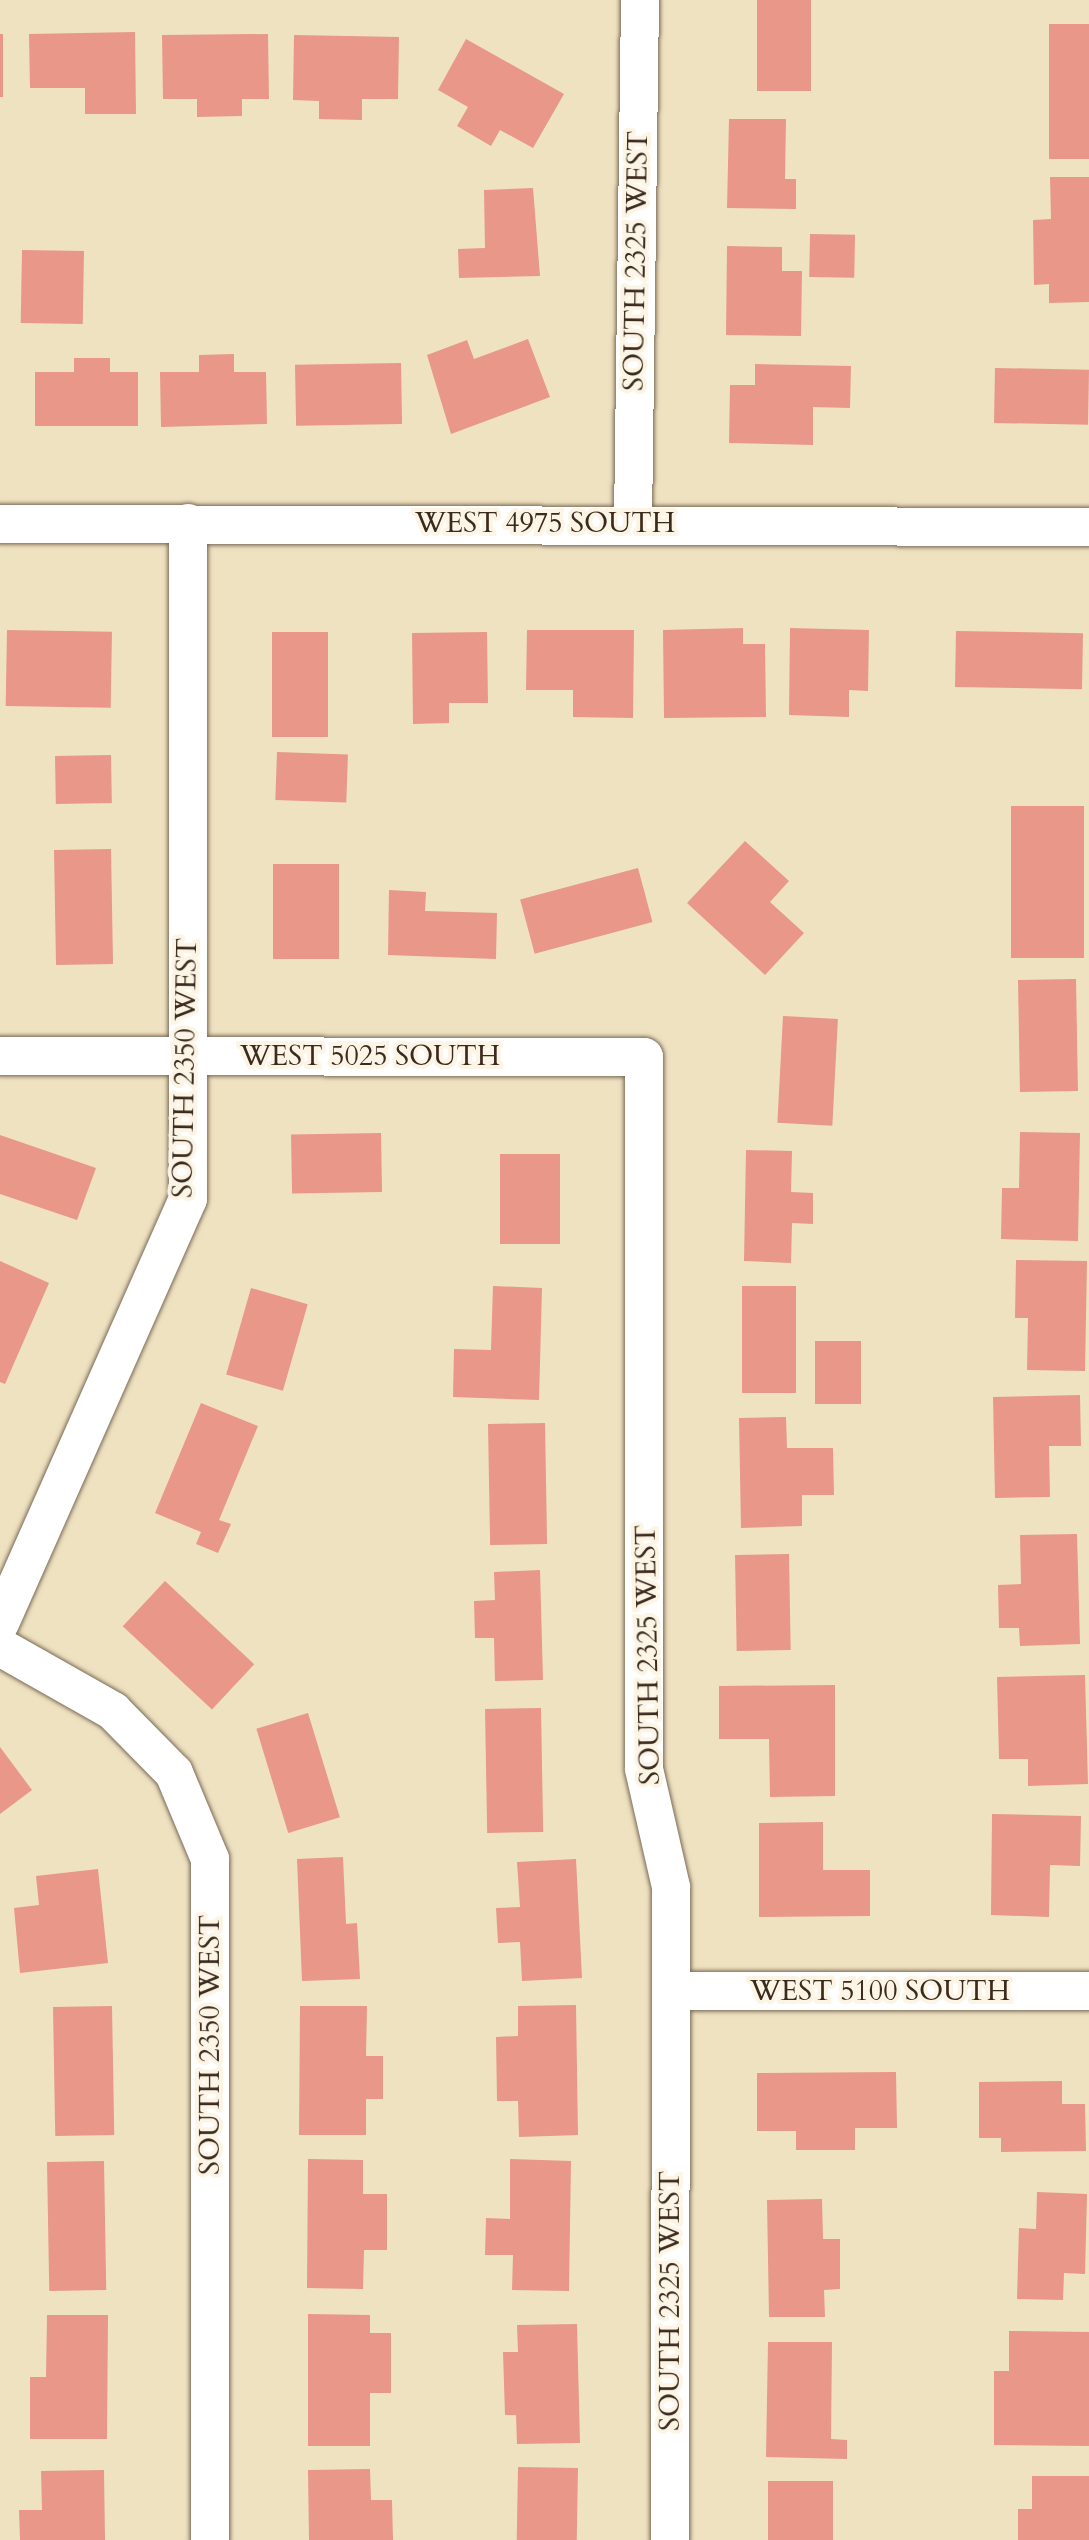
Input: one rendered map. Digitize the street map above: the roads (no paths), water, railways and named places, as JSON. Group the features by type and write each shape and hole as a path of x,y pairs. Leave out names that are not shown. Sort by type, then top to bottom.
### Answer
{"street":[{"name":"SOUTH 2325 WEST","path":"633,522 640,0"},
{"name":"WEST 4975 SOUTH","path":"0,524 633,522 1089,527"},
{"name":"SOUTH 2350 WEST","path":"0,1623 188,1199 188,523"},
{"name":"WEST 5025 SOUTH","path":"0,1056 644,1057"},
{"name":"SOUTH 2325 WEST","path":"644,1057 644,1769 671,1887 670,2540"},
{"name":"SOUTH 2350 WEST","path":"0,1647 113,1711 174,1773 210,1859 210,2540"},
{"name":"WEST 5100 SOUTH","path":"671,1991 1089,1991"}]}
